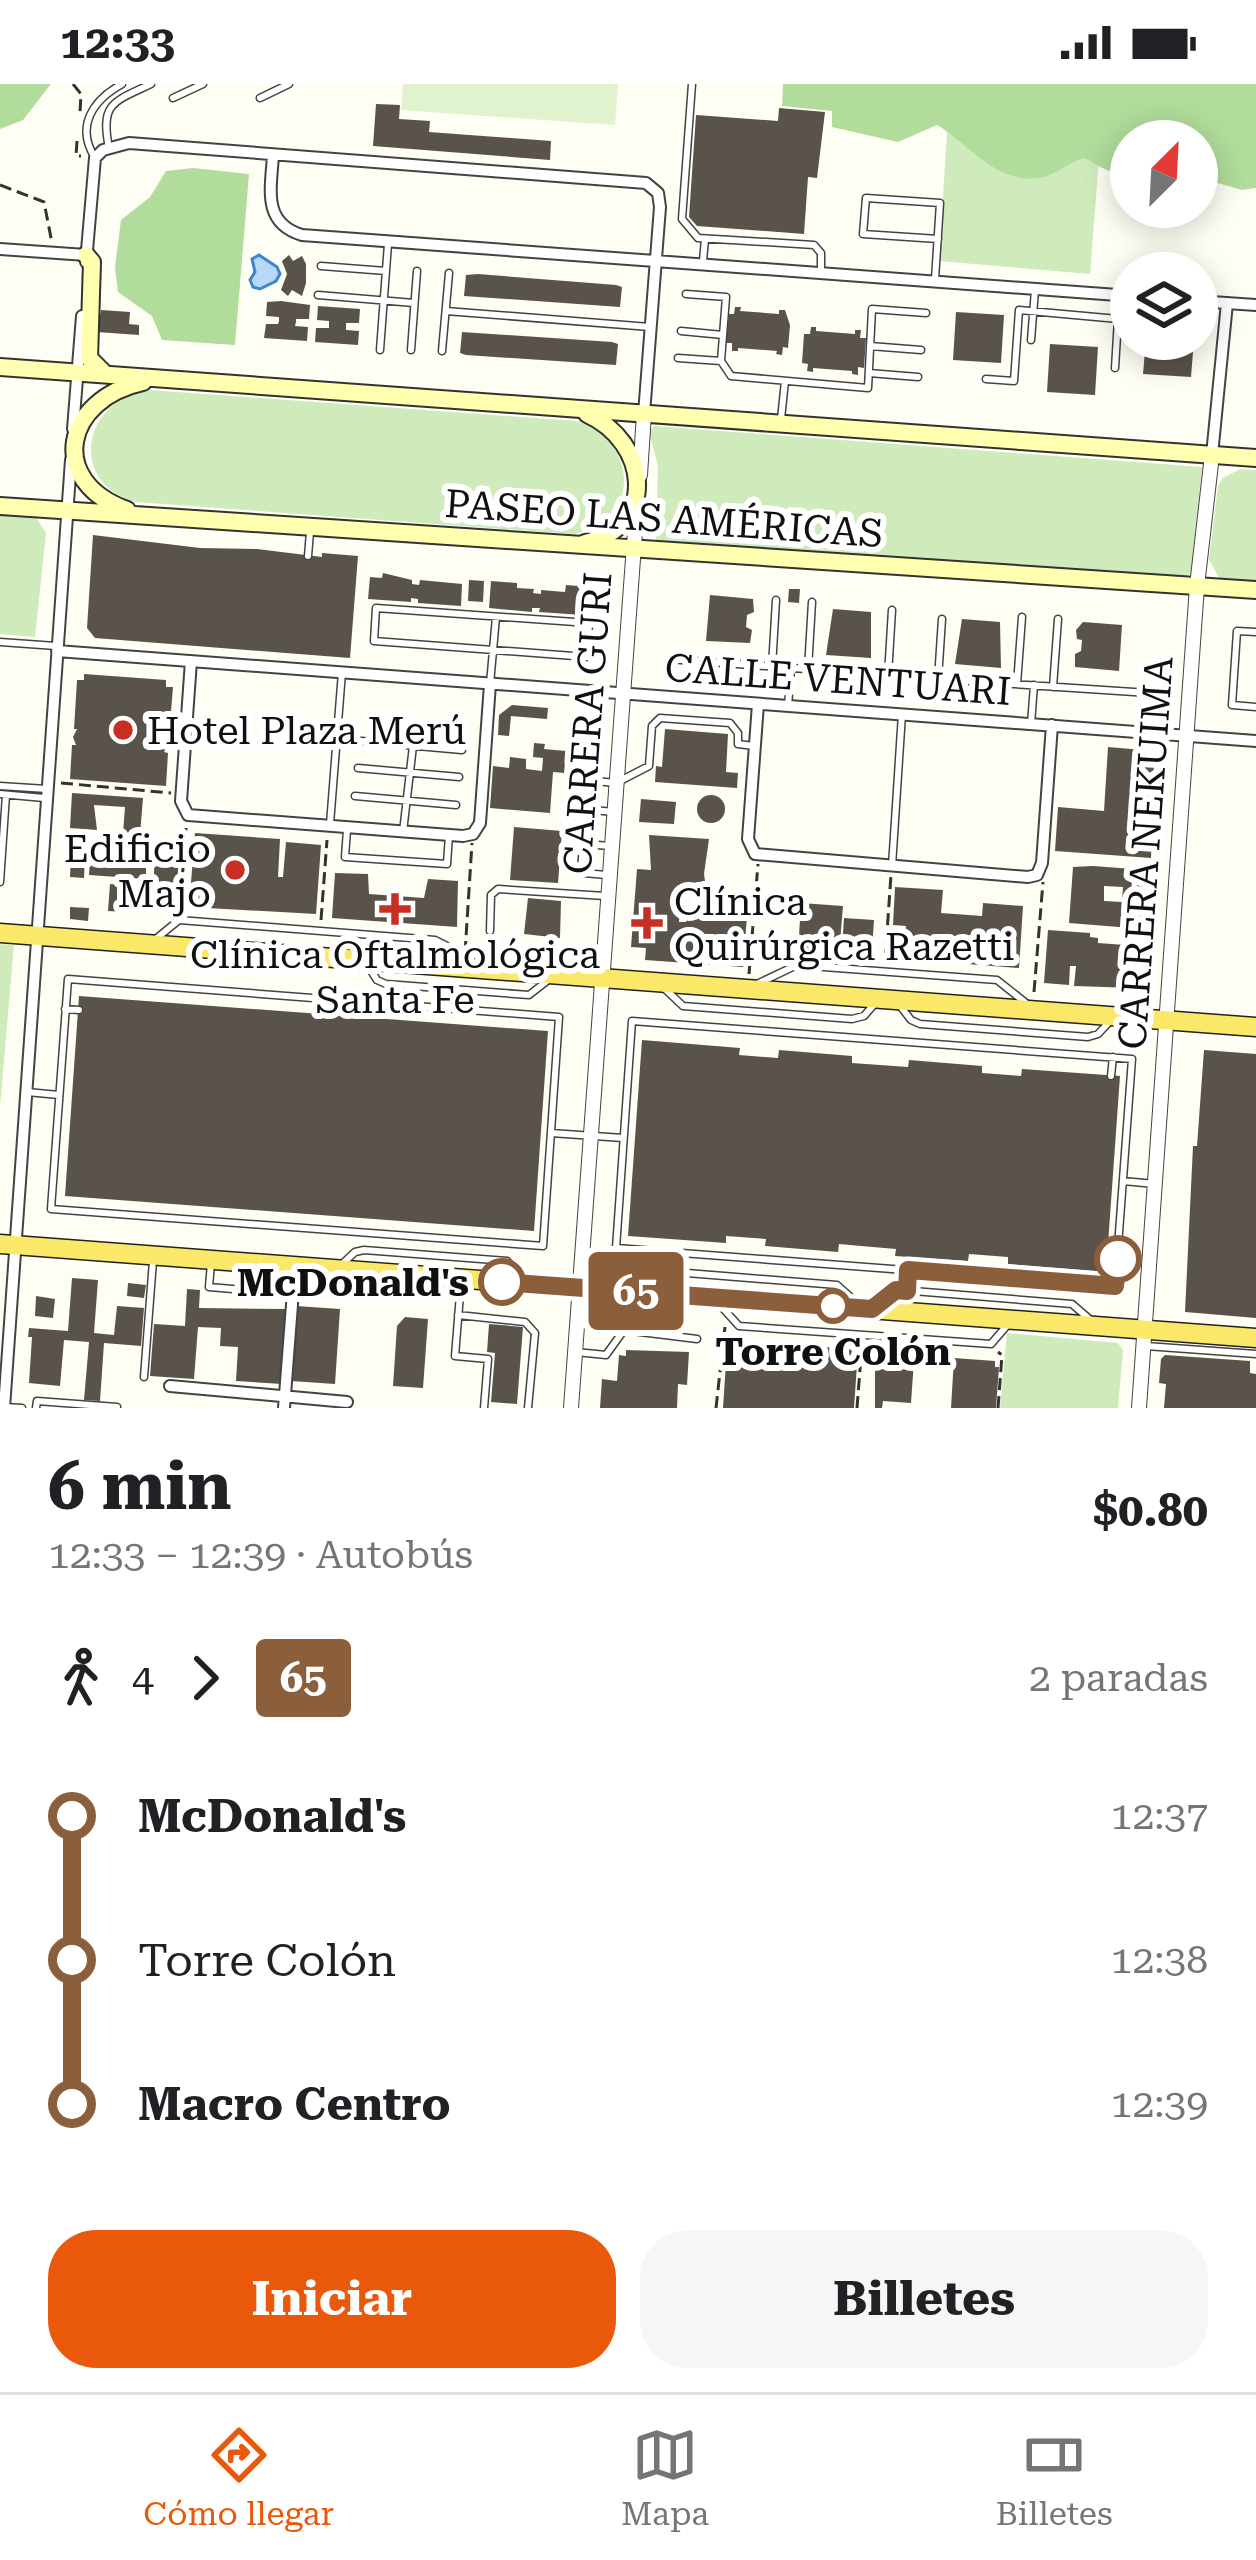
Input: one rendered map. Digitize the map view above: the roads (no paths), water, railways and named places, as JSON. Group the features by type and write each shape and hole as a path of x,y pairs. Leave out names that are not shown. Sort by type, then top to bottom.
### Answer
{"main road":[{"path":"86,255 92,262 89,358 106,374"},
{"path":"0,368 1256,458"},
{"path":"156,518 104,499 82,472 72,442 79,424 100,399 136,383 166,379"},
{"path":"566,546 592,542 617,527 639,488 635,464 622,439 602,421 567,408"},
{"name":"PASEO LAS AMÉRICAS","path":"0,506 1256,590"},
{"path":"0,933 1256,1027"},
{"path":"8,1245 1096,1326 1144,1338 1256,1338"}],"street":[{"name":"CARRERA GURI","path":"109,148 129,143 646,183 654,186 660,200 572,1408"},
{"path":"4,1407 8,1245 26,1092 86,255 95,158 109,148"},
{"path":"273,155 272,211 281,225 302,235 1110,294"},
{"path":"0,249 86,255"},
{"path":"1218,302 1256,305"},
{"name":"CARRERA NEKUIMA","path":"1139,1408 1197,586 1226,303"},
{"name":"CALLE VENTUARI","path":"58,649 1256,741"},
{"path":"191,661 181,794 181,805 188,814 448,836 471,836 480,823 490,684"},
{"path":"758,704 748,846 758,856 1028,877 1041,869 1052,725"},
{"path":"285,1402 295,1266"},
{"path":"170,1386 285,1402 347,1402"}],"lane":[{"path":"95,158 86,140 89,114 99,98 122,84"},
{"path":"109,148 105,121 110,107 151,84"},
{"path":"173,98 203,84"},
{"path":"260,98 271,88 289,84"},
{"path":"692,84 682,219 698,238 814,244 821,253 821,271"},
{"path":"935,280 938,239 940,203 866,198 863,234 938,239"},
{"path":"704,262 705,239"},
{"path":"380,350 388,240"},
{"path":"321,266 386,271"},
{"path":"411,350 417,271"},
{"path":"442,351 449,273"},
{"path":"1031,340 1035,288"},
{"path":"686,294 726,297 722,362 731,376 868,388 872,309 926,314"},
{"path":"319,295 414,303"},
{"path":"986,379 1014,381 1019,310 1118,319 1114,368"},
{"path":"446,311 650,327"},
{"path":"681,331 723,334"},
{"path":"870,346 921,350"},
{"path":"678,358 722,362"},
{"path":"869,373 918,377"},
{"path":"781,424 785,381"},
{"path":"308,556 310,528"},
{"path":"772,667 776,600"},
{"path":"808,669 812,602"},
{"path":"376,608 589,623 587,657 493,650 374,641 376,608"},
{"path":"668,659 888,675 892,610"},
{"path":"490,684 496,617"},
{"path":"1017,684 1022,617"},
{"path":"942,619 938,679 1149,693"},
{"path":"1053,687 1058,620"},
{"path":"1256,632 1237,631 1232,705 1256,707"},
{"path":"0,642 58,649"},
{"path":"326,671 328,656"},
{"path":"788,706 791,668"},
{"path":"329,826 342,673"},
{"path":"1031,724 1034,685"},
{"path":"892,867 902,714"},
{"path":"614,812 571,808 574,779 616,783 649,766 652,725 660,718 730,723 738,733 738,745 754,746"},
{"path":"361,741 462,750"},
{"path":"404,832 413,746"},
{"path":"358,768 459,777"},
{"path":"0,882 2,792 47,790"},
{"path":"356,796 457,805"},
{"path":"347,827 345,857 447,865 448,836"},
{"path":"609,876 573,872 576,843 611,846"},
{"path":"490,932 491,895 498,889 608,896"},
{"path":"151,944 179,920 435,940 447,946 464,968"},
{"path":"364,960 382,983 529,995 554,974"},
{"path":"748,989 792,965 884,971 997,980 1033,1010"},
{"path":"68,979 475,1010 559,1016 543,1246 51,1208 68,979"},
{"path":"660,982 672,1000 683,1006 859,1019 888,999 911,1020 928,1025 1088,1037 1098,1034 1114,1016"},
{"path":"475,1010 476,991"},
{"path":"65,1009 79,1010"},
{"path":"632,1021 1113,1058 1132,1059 1115,1286 616,1248 632,1021"},
{"path":"927,1043 928,1025"},
{"path":"547,1045 557,1046"},
{"path":"1112,1076 1113,1058"},
{"path":"26,1092 59,1095"},
{"path":"551,1133 623,1138"},
{"path":"53,1180 66,1180"},
{"path":"1123,1181 1155,1184"},
{"path":"535,1216 545,1216"},
{"path":"634,1249 635,1236"},
{"path":"427,1255 428,1238"},
{"path":"337,1269 360,1250 507,1261 526,1283"},
{"path":"144,1377 154,1256"},
{"path":"212,1260 209,1287 292,1294"},
{"path":"243,1290 245,1262"},
{"path":"907,1291 908,1270"},
{"path":"634,1291 662,1271 837,1285 867,1309 896,1290 1072,1304 1096,1326"},
{"path":"462,1279 455,1356 488,1359 484,1408"},
{"path":"712,1297 739,1326 991,1344 1012,1320"},
{"path":"458,1315 525,1322 535,1333 530,1408"},
{"path":"575,1352 606,1355 624,1330 697,1339"},
{"path":"1144,1338 1256,1354"},
{"path":"36,1408 37,1401 117,1407"},
{"path":"4,1407 22,1408"}],"water":[{"path":"259,255 280,274 260,289 250,280 255,272 252,259"}],"place":[{"name":"Hotel Plaza Merú","path":"123,730"},
{"name":"Edificio Majo","path":"235,870"},
{"name":"Clínica Oftalmológica Santa Fe","path":"395,909"},
{"name":"Clínica Quirúrgica Razetti","path":"647,923"},
{"name":"McDonald's","path":"502,1282"},
{"name":"Torre Colón","path":"833,1306"}]}
